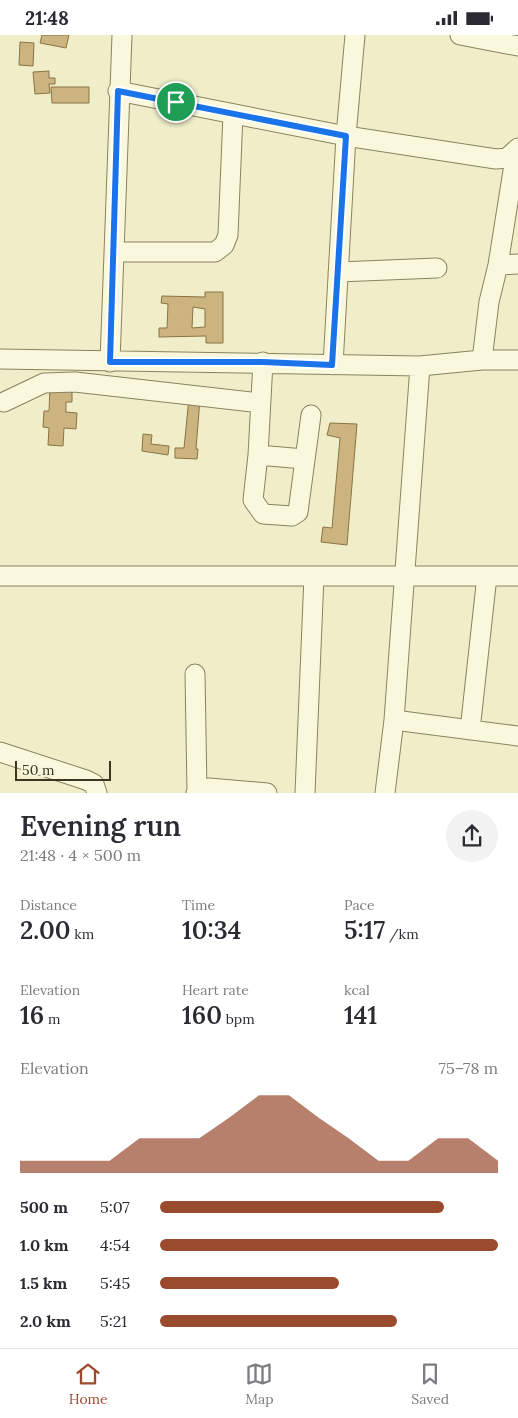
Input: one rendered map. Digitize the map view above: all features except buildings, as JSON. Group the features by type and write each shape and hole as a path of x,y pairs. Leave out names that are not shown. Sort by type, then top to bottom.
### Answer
{"street":[{"path":"110,362 118,91 122,35"},
{"path":"332,365 346,136 355,35"},
{"path":"460,35 518,46"},
{"path":"118,91 346,136 496,159 507,158 517,150"},
{"path":"114,252 215,252 224,245 228,235 233,113"},
{"path":"482,360 489,302 498,265 517,150"},
{"path":"498,265 518,264"},
{"path":"338,272 437,268"},
{"path":"0,359 420,366 482,360 518,360"},
{"path":"263,362 258,455 253,500 264,514 292,516 298,512 311,415"},
{"path":"385,793 394,720 420,366"},
{"path":"4,402 44,383 75,382 260,403"},
{"path":"258,455 304,459"},
{"path":"0,576 518,576"},
{"path":"305,793 314,576"},
{"path":"470,730 487,576"},
{"path":"195,674 197,792 210,788 267,793"},
{"path":"394,720 518,736"},
{"path":"0,752 86,780 94,784 98,793"}],"route":[{"path":"118,91 176,102 346,136 332,365 263,362 110,362 118,91"}]}
